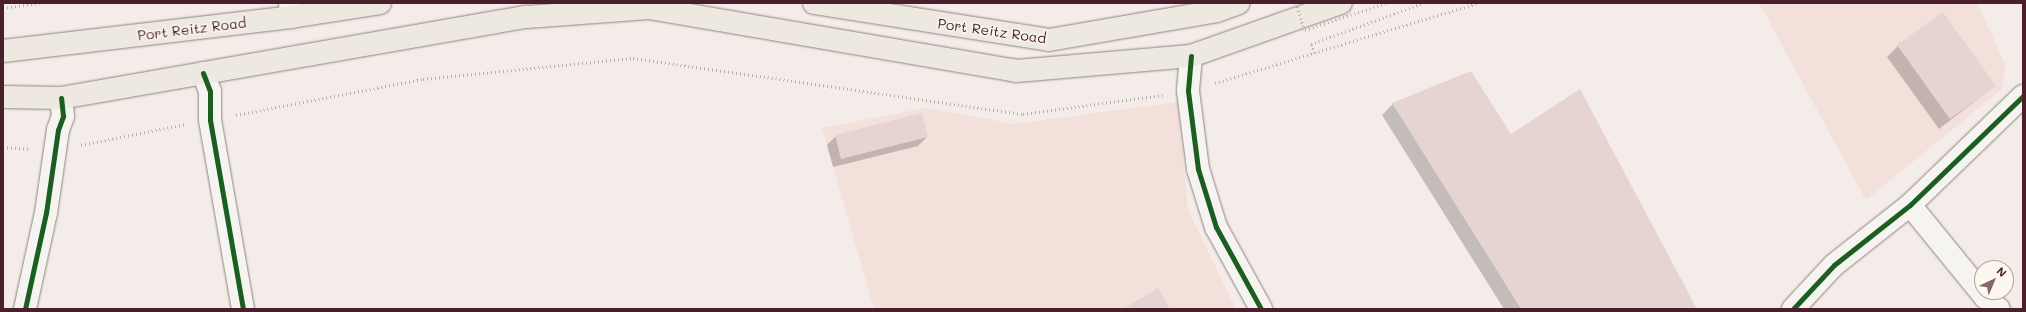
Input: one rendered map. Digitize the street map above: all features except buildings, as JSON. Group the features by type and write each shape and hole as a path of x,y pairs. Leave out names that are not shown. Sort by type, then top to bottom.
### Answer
{"main road":[{"name":"Port Reitz Road","path":"3,51 291,10 380,3"},
{"name":"Port Reitz Road","path":"814,3 1049,40 1217,11 1239,3"},
{"path":"3,97 61,98 527,17 649,8 1016,71 1190,56 1340,3"}],"street":[{"path":"1190,56 1188,91 1198,169 1216,227 1261,309"},
{"path":"203,73 210,91 210,120 243,309"},
{"path":"1793,309 1834,265 1910,205 2023,96"},
{"path":"25,309 46,213 54,151 63,116 61,98"},
{"path":"1910,205 1985,297 1999,309"}],"path":[{"path":"3,8 40,3"},
{"path":"1296,3 1305,30 1386,3"},
{"path":"1314,53 1311,44 1422,3"},
{"path":"3,147 54,151 423,79 633,58 1023,114 1188,91 1478,3"}],"shaded area":[{"path":"1759,3 1977,3 2005,64 2002,89 1866,200"},
{"path":"1178,102 1188,210 1236,309 874,309 822,128 926,108 1015,124"}],"cycle path":[{"path":"1191,56 1188,91 1198,169 1216,227 1261,309"},
{"path":"203,73 210,91 210,120 243,309"},
{"path":"1793,309 1834,265 1910,205 2023,96"},
{"path":"25,309 46,213 58,130 63,116 61,98"}]}
